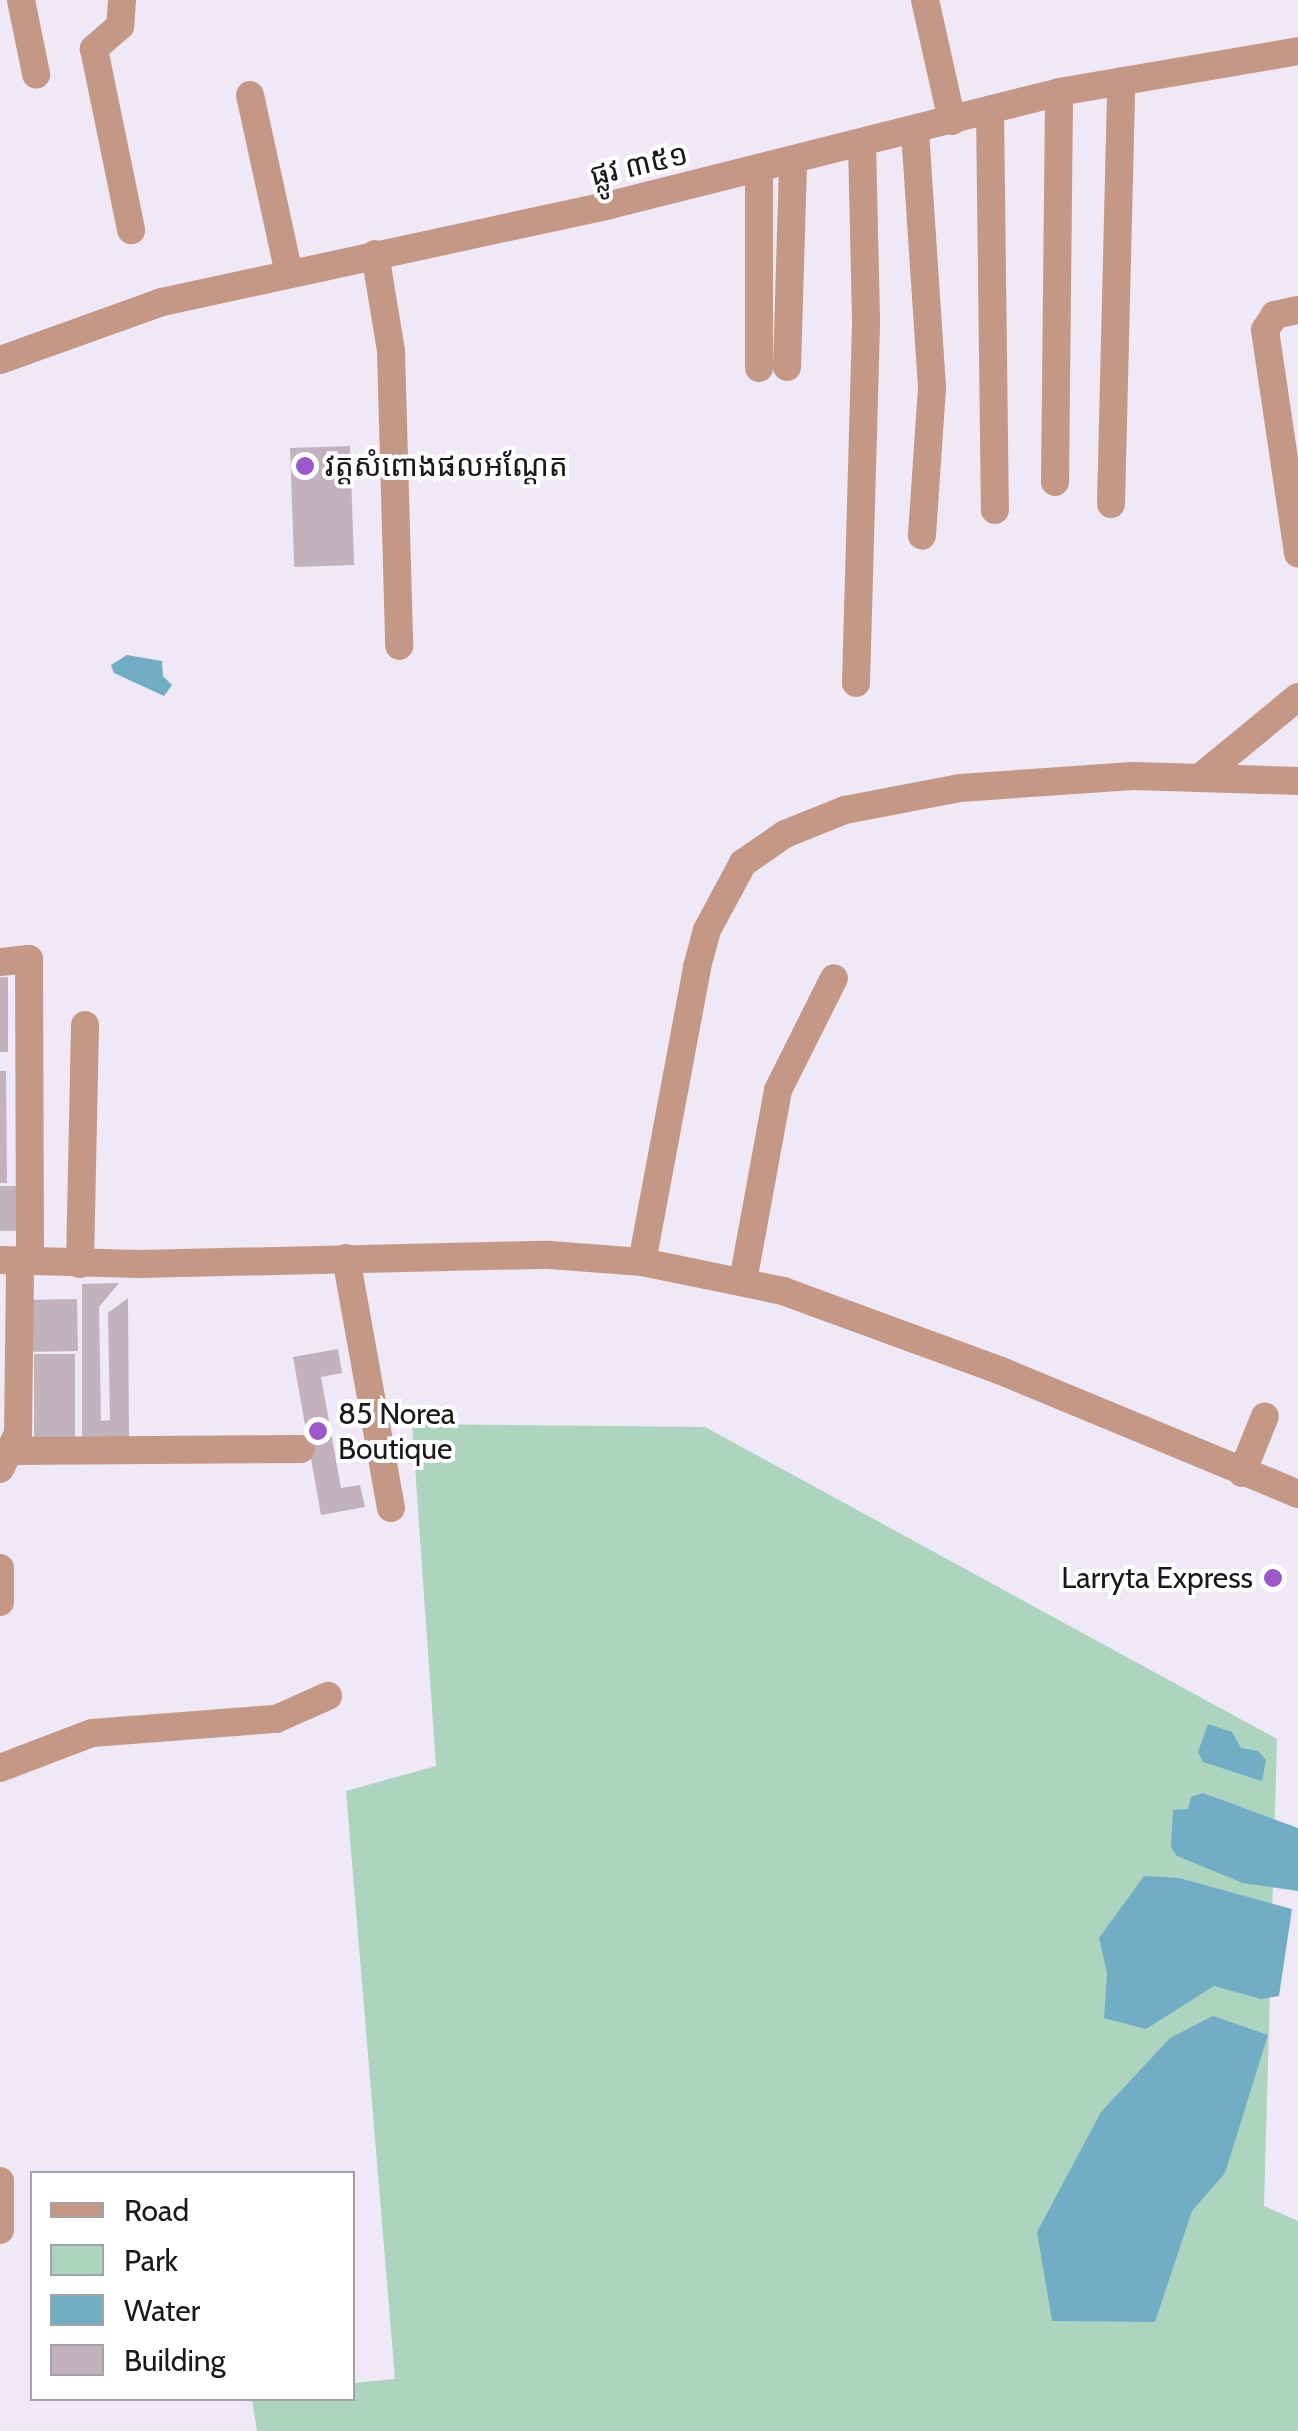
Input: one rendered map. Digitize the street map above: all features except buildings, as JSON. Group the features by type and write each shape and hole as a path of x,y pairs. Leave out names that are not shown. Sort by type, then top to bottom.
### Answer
{"street":[{"path":"21,0 36,74"},
{"path":"122,0 120,26 94,48 131,230"},
{"path":"925,0 952,120"},
{"name":"ផ្លូវ ៣៥១","path":"0,360 162,302 862,146 1059,92 1298,51"},
{"path":"1111,504 1121,80"},
{"path":"1056,482 1059,92"},
{"path":"250,95 289,274"},
{"path":"990,110 995,510"},
{"path":"915,131 932,388 922,536"},
{"path":"856,683 866,319 862,146"},
{"path":"787,366 793,162"},
{"path":"759,170 759,368"},
{"path":"375,254 391,352 398,646"},
{"path":"1298,310 1275,314 1265,330 1298,554"},
{"path":"1202,776 1298,697"},
{"path":"642,1262 697,968 707,930 743,862 785,834 888,801 1044,780 1202,776 1298,781"},
{"path":"0,962 29,959 17,1261 18,1434 5,1460 301,1449"},
{"path":"744,1282 778,1090 834,978"},
{"path":"80,1264 85,1025"},
{"path":"17,1261 80,1264 550,1255 642,1262 744,1282 999,1370 1298,1494"},
{"path":"346,1258 390,1508"},
{"path":"1242,1473 1265,1416"},
{"path":"0,1568 0,1602"},
{"path":"0,1768 92,1733 276,1719 328,1696"},
{"path":"0,2181 0,2230"}],"green space":[{"path":"412,1424 705,1427 1277,1739 1264,2206 1298,2221 1298,2431 257,2431 252,2401 355,2401 355,2383 395,2379 346,1791 436,1766"}],"water":[{"path":"127,655 162,661 163,676 172,685 164,696 114,673 111,665"},
{"path":"1208,1724 1232,1732 1241,1748 1258,1751 1266,1760 1262,1781 1203,1762 1198,1752"},
{"path":"1203,1793 1298,1828 1298,1891 1243,1883 1177,1856 1171,1847 1173,1810 1188,1809 1191,1797"},
{"path":"1144,1876 1179,1878 1292,1909 1279,1996 1261,1999 1214,1986 1146,2029 1104,2018 1107,1973 1099,1938"},
{"path":"1213,2016 1268,2035 1225,2173 1192,2211 1155,2322 1052,2321 1037,2232 1101,2112 1170,2038"}],"place":[{"name":"វត្តសំពោងផលអណ្តែត","path":"305,466"},
{"name":"85 Norea Boutique","path":"318,1431"},
{"name":"Larryta Express","path":"1273,1578"}]}
